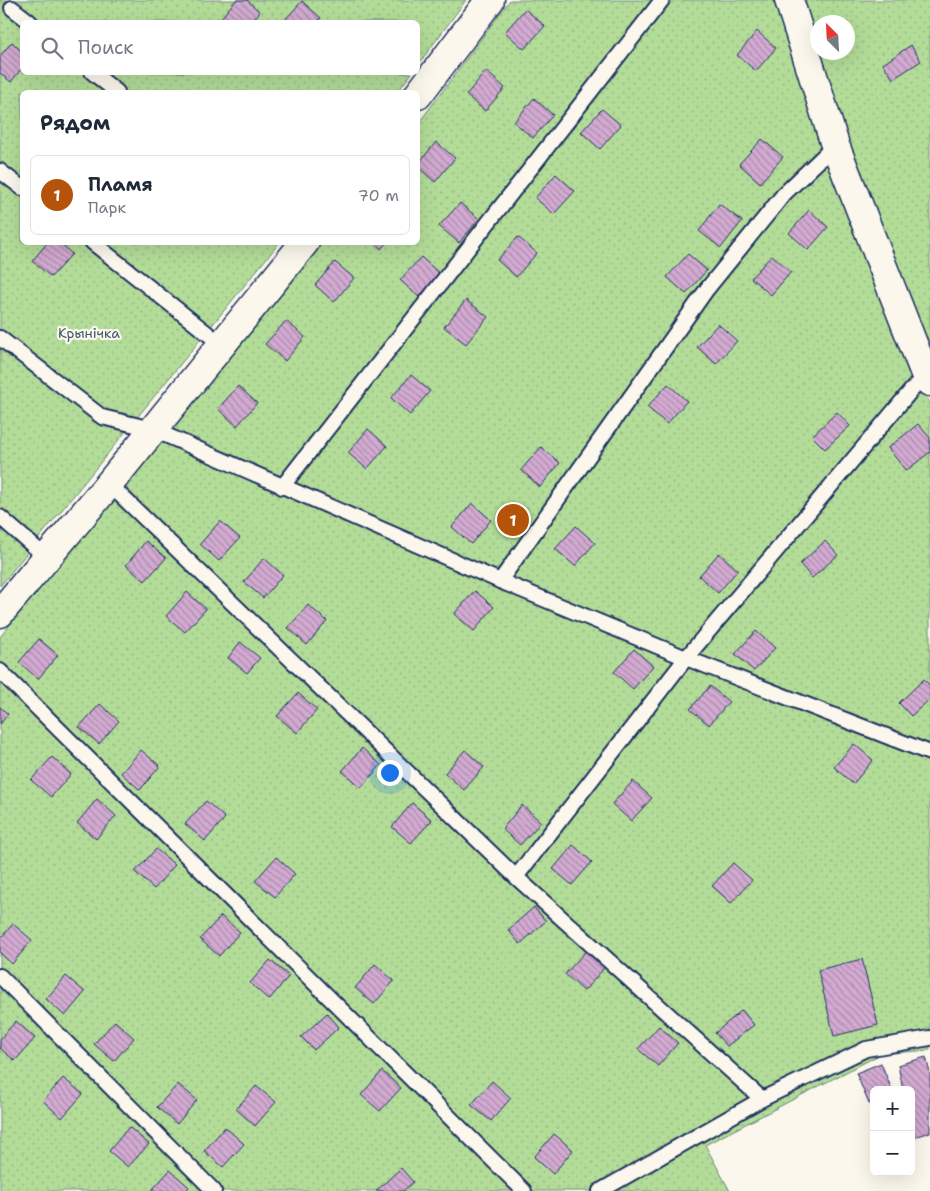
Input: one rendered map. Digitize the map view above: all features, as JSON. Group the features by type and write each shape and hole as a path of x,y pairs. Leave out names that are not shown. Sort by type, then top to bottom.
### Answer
{"street":[{"path":"420,92 490,0"},
{"path":"788,0 835,144 928,378"},
{"path":"0,613 109,484 303,245"}],"lane":[{"path":"282,487 662,0"},
{"path":"12,8 27,20"},
{"path":"96,75 114,90"},
{"path":"500,581 707,289 784,194 835,144"},
{"path":"0,171 20,186"},
{"path":"96,245 222,345"},
{"path":"0,338 102,417 152,429 500,581 686,658 930,753"},
{"path":"516,877 686,658 928,378"},
{"path":"109,484 516,877 762,1099"},
{"path":"0,517 46,557"},
{"path":"0,671 524,1191"},
{"path":"0,976 214,1191"},
{"path":"600,1191 762,1099 866,1049 930,1038"}],"green space":[{"name":"Крынічка","path":"0,0 466,0 420,62 420,20 20,20 20,75 410,75 399,90 20,90 20,245 277,245 0,586"},
{"path":"510,0 773,0 822,144 915,378 930,403 930,1050 881,1054 705,1145 730,1191 0,1191 0,637 319,245 420,245 420,121"},
{"path":"799,0 930,0 930,352 842,127 819,60 855,60 855,15 810,15 810,32"}],"building":[{"path":"236,0 247,0 260,12 253,20 224,20 221,18"},
{"path":"302,1 321,18 319,20 285,20"},
{"path":"525,9 545,26 524,49 505,32"},
{"path":"757,31 776,48 756,71 737,55"},
{"path":"12,42 20,50 20,71 11,82 0,73 0,56"},
{"path":"911,45 921,61 893,79 883,64"},
{"path":"486,71 505,88 485,111 466,95"},
{"path":"534,98 553,115 533,138 514,122"},
{"path":"602,109 621,125 600,149 581,132"},
{"path":"762,139 783,157 760,183 739,164"},
{"path":"436,142 455,158 435,182 420,169 420,162"},
{"path":"556,174 575,191 554,214 535,198"},
{"path":"460,203 479,219 459,243 439,226"},
{"path":"719,204 742,221 721,248 699,231"},
{"path":"809,210 828,227 808,250 789,233"},
{"path":"518,237 537,253 516,277 497,260"},
{"path":"45,245 62,245 72,254 51,277 32,261"},
{"path":"688,254 707,270 686,294 667,277"},
{"path":"772,255 791,272 771,295 751,278"},
{"path":"421,257 440,274 419,297 400,280"},
{"path":"335,262 354,278 334,302 315,285"},
{"path":"466,300 488,317 466,344 444,327"},
{"path":"286,321 305,337 285,361 265,344"},
{"path":"718,324 737,341 716,364 697,347"},
{"path":"411,375 430,391 410,415 391,398"},
{"path":"668,384 687,401 667,424 647,407"},
{"path":"238,386 257,403 237,426 218,409"},
{"path":"837,412 850,426 825,449 812,436"},
{"path":"918,424 930,438 930,452 906,471 888,448"},
{"path":"368,429 387,446 367,469 348,453"},
{"path":"541,447 560,463 540,487 521,470"},
{"path":"472,503 491,520 471,544 452,527"},
{"path":"220,521 240,538 219,561 200,544"},
{"path":"576,526 595,543 575,566 555,549"},
{"path":"146,541 166,558 145,581 126,565"},
{"path":"825,541 838,555 812,578 800,564"},
{"path":"719,553 738,570 718,593 699,576"},
{"path":"264,558 283,575 263,598 244,582"},
{"path":"475,591 494,607 474,631 454,614"},
{"path":"187,592 206,609 185,632 166,616"},
{"path":"308,605 327,621 307,645 288,628"},
{"path":"756,631 775,648 754,671 735,654"},
{"path":"39,639 58,655 38,679 19,662"},
{"path":"240,642 260,658 247,673 228,658"},
{"path":"634,649 653,666 633,689 614,672"},
{"path":"924,679 930,686 930,699 911,716 899,703"},
{"path":"710,686 729,702 709,725 690,709"},
{"path":"298,693 317,710 297,733 277,716"},
{"path":"100,704 119,721 99,744 79,727"},
{"path":"0,707 8,714 0,724"},
{"path":"854,744 873,760 853,784 834,767"},
{"path":"362,748 381,765 361,788 342,771"},
{"path":"141,750 160,766 140,790 121,773"},
{"path":"465,750 484,767 464,790 445,773"},
{"path":"52,757 71,774 51,797 31,780"},
{"path":"633,781 652,798 631,821 612,804"},
{"path":"97,799 116,816 96,839 77,823"},
{"path":"206,801 225,818 205,841 185,824"},
{"path":"412,803 432,820 411,843 392,827"},
{"path":"522,805 541,822 520,845 502,829"},
{"path":"573,845 592,862 572,885 553,869"},
{"path":"156,849 175,865 154,889 135,872"},
{"path":"276,857 295,874 275,897 255,881"},
{"path":"733,863 752,880 731,903 712,886"},
{"path":"534,907 546,921 520,944 508,930"},
{"path":"221,916 240,932 219,956 200,939"},
{"path":"13,924 32,940 12,964 0,953 0,939"},
{"path":"586,951 605,967 584,991 565,974"},
{"path":"862,959 878,1025 834,1036 818,970"},
{"path":"270,960 289,976 269,1000 250,983"},
{"path":"375,964 394,981 374,1004 355,988"},
{"path":"66,976 85,992 65,1016 46,999"},
{"path":"742,1010 754,1025 727,1046 715,1033"},
{"path":"327,1013 339,1027 314,1050 301,1037"},
{"path":"16,1021 35,1038 15,1061 0,1048 0,1039"},
{"path":"115,1021 134,1038 114,1061 94,1044"},
{"path":"659,1026 678,1043 658,1066 638,1049"},
{"path":"926,1057 930,1073 930,1132 915,1137 915,1086 902,1086 898,1065"},
{"path":"881,1063 890,1086 870,1086 869,1104 856,1073"},
{"path":"382,1071 401,1088 380,1111 361,1095"},
{"path":"63,1078 83,1094 62,1118 43,1101"},
{"path":"492,1081 511,1098 491,1121 471,1105"},
{"path":"178,1084 197,1100 177,1124 157,1107"},
{"path":"256,1086 276,1102 255,1126 236,1109"},
{"path":"129,1127 149,1144 128,1167 109,1151"},
{"path":"225,1127 244,1144 223,1167 204,1151"},
{"path":"554,1134 573,1150 553,1174 534,1157"},
{"path":"401,1168 413,1182 403,1191 376,1191"},
{"path":"170,1170 189,1187 185,1191 151,1191"}],"place":[{"name":"Пламя","path":"513,520"}]}
